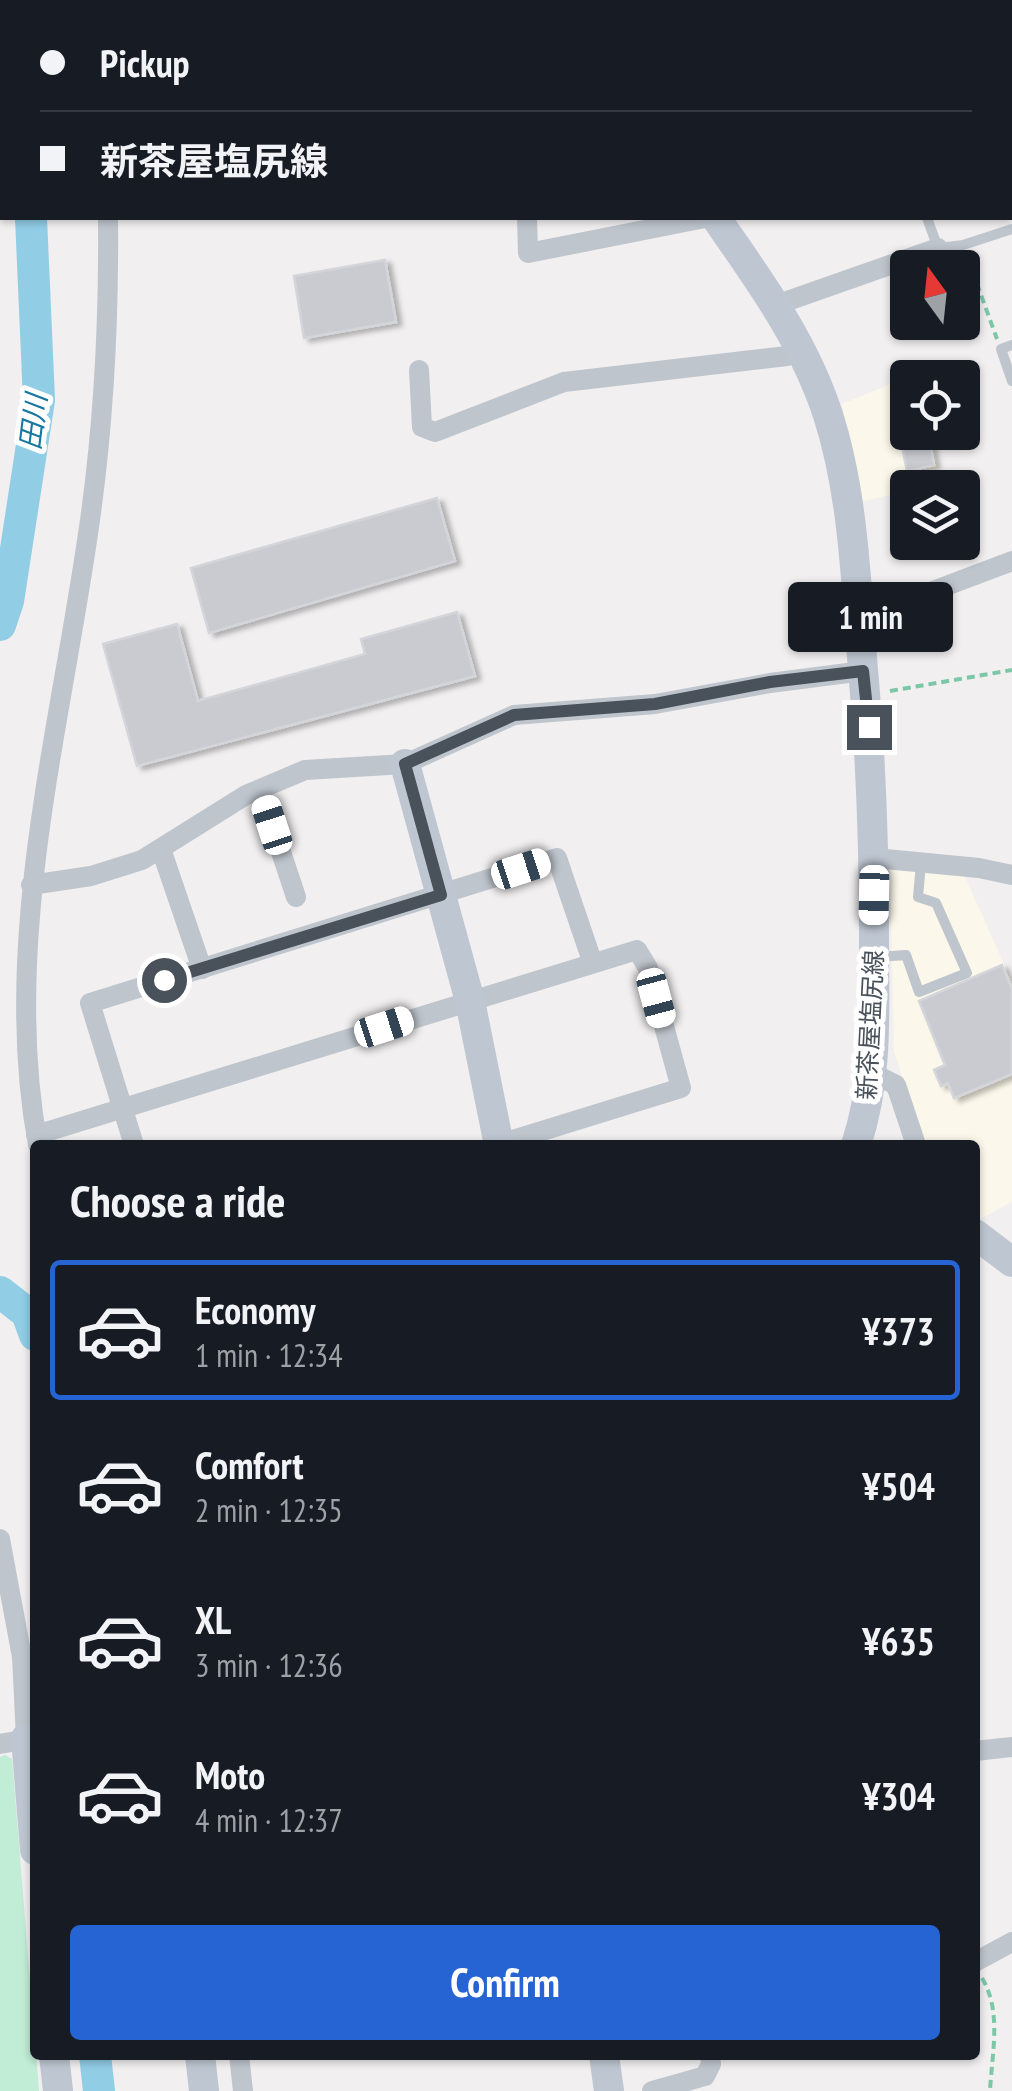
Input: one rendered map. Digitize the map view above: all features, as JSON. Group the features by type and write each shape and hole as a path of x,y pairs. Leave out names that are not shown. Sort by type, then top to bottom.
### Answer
{"main road":[{"name":"新茶屋塩尻線","path":"717,220 776,304 801,350 828,415 844,482 869,682 875,858 872,1073 858,1140"},
{"path":"405,764 470,1001 497,1140"},
{"path":"980,1238 1012,1262"},
{"path":"20,1740 30,1813"},
{"path":"55,2060 58,2091"},
{"path":"201,2060 204,2091"},
{"path":"605,2060 609,2091"}],"street":[{"path":"108,220 105,385 24,950 24,1040 36,1140 637,950 648,968 682,1088 514,1140"},
{"path":"527,220 528,253 695,220"},
{"path":"776,304 938,248"},
{"path":"418,370 422,427 435,432 564,382 787,356 801,350"},
{"path":"859,620 1012,561"},
{"path":"31,886 92,876 142,860 260,789 305,770 405,764 514,715 655,704 770,682 869,682"},
{"path":"260,789 296,897"},
{"path":"161,849 202,969"},
{"path":"132,1140 90,1003 557,858 592,962"},
{"path":"875,858 1012,875"},
{"path":"872,1073 896,1085 914,1140"},
{"path":"0,1539 22,1656 20,1740"},
{"path":"980,1750 1012,1747"},
{"path":"980,1959 1012,1942"},
{"path":"240,2060 243,2091"},
{"path":"652,2091 704,2076 711,2060"}],"lane":[{"path":"928,220 938,248 1012,230"},
{"path":"1006,347 1012,381"},
{"path":"874,958 906,955 919,992 967,973 936,903 918,897 921,862"}],"path":[{"path":"963,245 1006,347"},
{"path":"869,682 1012,670"},
{"path":"980,1975 991,1993 994,2008 990,2091"}],"shaded area":[{"path":"890,384 890,450 935,450 938,469 890,470 890,495 860,502 842,404"},
{"path":"890,863 962,870 1012,982 1012,1202 980,1219 980,1140 922,1140 894,1052"}],"green space":[{"path":"0,1757 12,1759 30,1980 30,2060 36,2060 39,2091 0,2091"}],"building":[{"path":"385,260 396,322 304,338 294,276"},
{"path":"903,450 931,450 934,465 907,470"},
{"path":"437,498 455,561 209,633 191,568"},
{"path":"457,612 475,676 137,766 103,644 177,624 198,701 365,654 361,639"},
{"path":"1002,965 1012,989 1012,1074 954,1098 948,1083 941,1086 934,1070 945,1065 919,1001"}],"waterway":[{"name":"田川","path":"0,625 8,601 39,400 31,220"},
{"name":"田川","path":"0,1292 27,1313 30,1321"},
{"name":"田川","path":"96,2060 99,2091"}],"route":[{"path":"164,980 441,895 405,764 514,715 655,704 770,682 863,671 869,727"}]}
